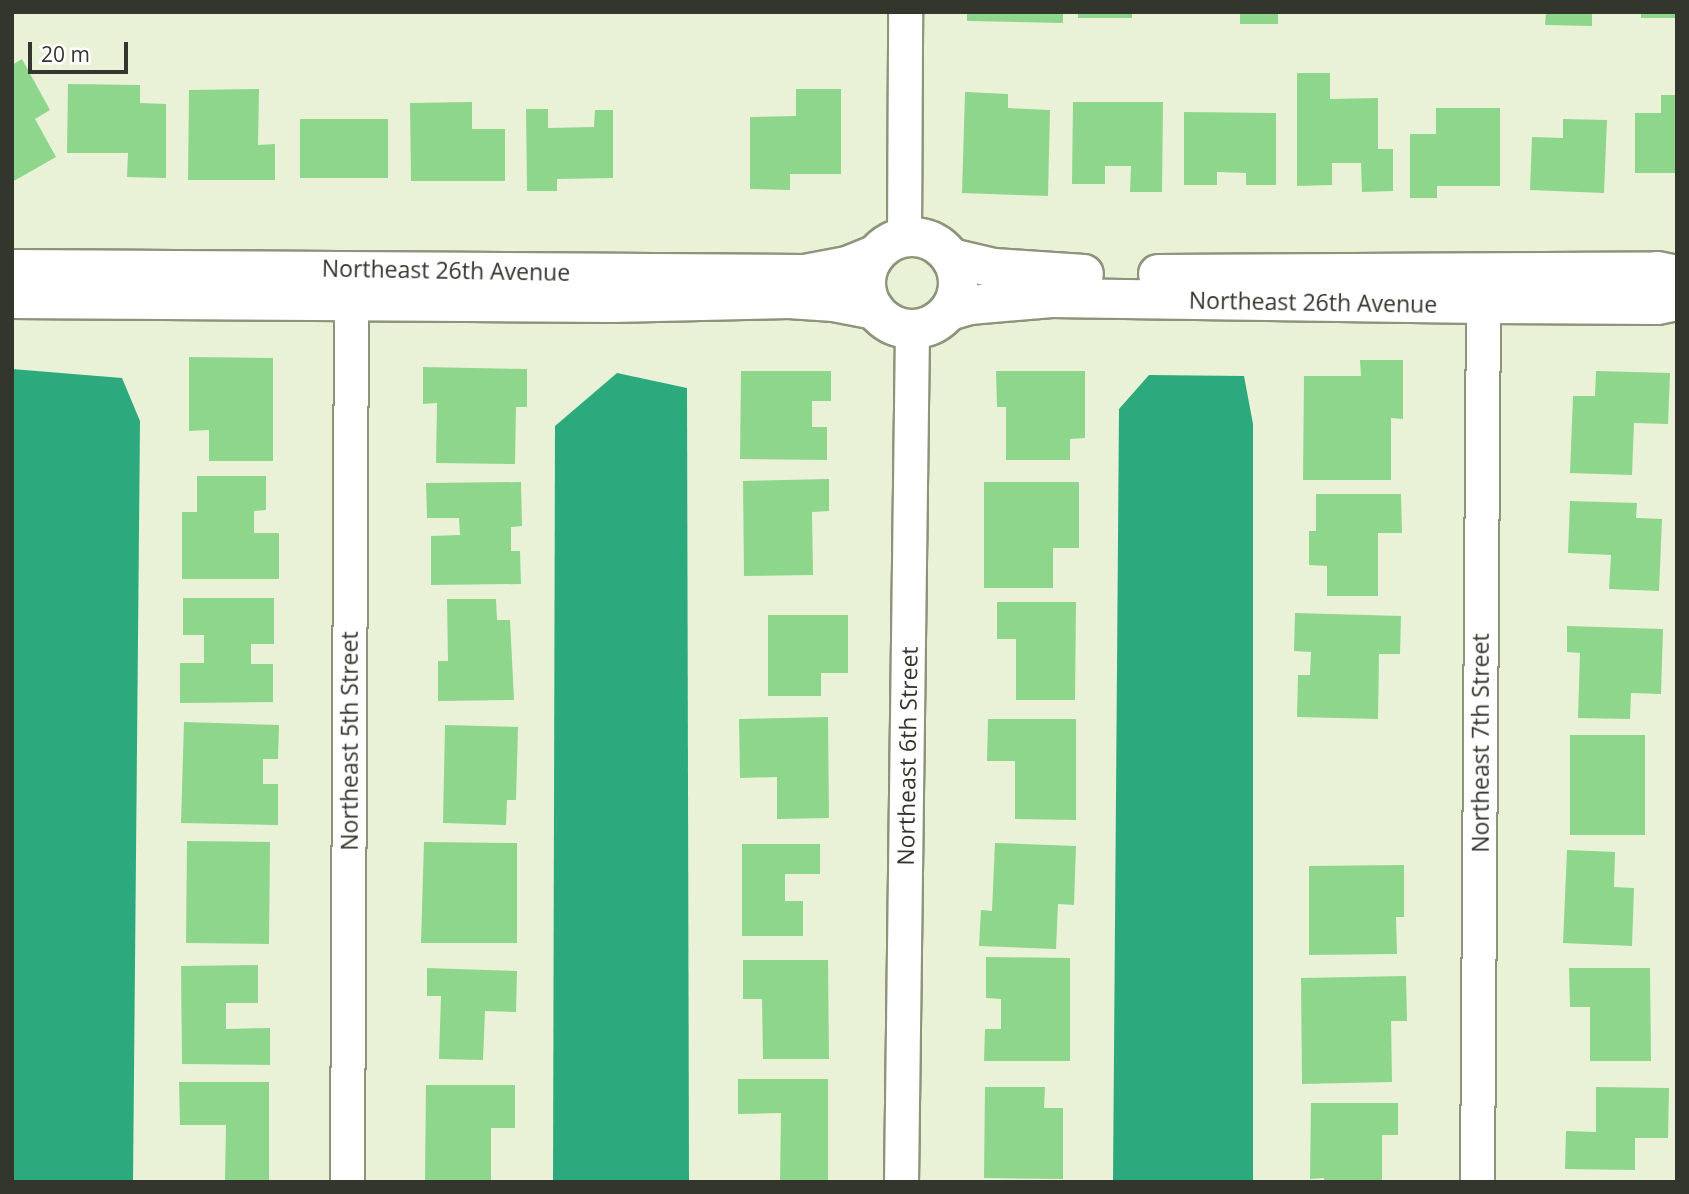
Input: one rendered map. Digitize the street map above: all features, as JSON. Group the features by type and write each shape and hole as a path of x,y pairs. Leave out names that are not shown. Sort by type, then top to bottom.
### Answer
{"street":[{"path":"890,245 905,12"},
{"path":"931,240 951,258 958,284 949,311 926,327 912,330 885,321 875,310 866,288 870,264 890,245 931,240"},
{"name":"Northeast 26th Avenue","path":"12,269 804,274 847,266 890,245"},
{"name":"Northeast 26th Avenue","path":"951,258 994,268 1053,274 1657,271 1677,275"},
{"name":"Northeast 26th Avenue","path":"949,311 970,305 1052,298 1657,305 1677,301"},
{"name":"Northeast 26th Avenue","path":"12,299 613,303 789,299 834,302 875,310"},
{"name":"Northeast 5th Street","path":"347,1182 351,301"},
{"name":"Northeast 7th Street","path":"1476,1182 1483,304"},
{"name":"Northeast 6th Street","path":"901,1182 912,330"}],"shaded area":[{"path":"12,369 122,378 140,421 133,1182 12,1182"},
{"path":"617,373 687,388 689,1182 553,1182 555,426"},
{"path":"1149,375 1244,376 1253,424 1253,1182 1113,1182 1119,409"}],"building":[{"path":"967,12 1063,12 1063,23 967,21"},
{"path":"1078,12 1132,12 1132,18 1078,18"},
{"path":"1240,12 1278,12 1278,24 1240,24"},
{"path":"1546,12 1592,12 1592,26 1545,25"},
{"path":"1641,12 1677,12 1677,18 1641,18"},
{"path":"22,59 50,110 35,119 56,157 12,182 12,65"},
{"path":"1297,73 1330,73 1330,99 1378,98 1378,149 1393,149 1393,191 1362,192 1361,163 1332,163 1332,185 1297,186"},
{"path":"68,84 140,85 140,103 166,104 166,178 127,177 128,153 67,153"},
{"path":"259,89 258,145 275,144 275,180 188,180 189,90"},
{"path":"796,89 841,89 841,174 790,174 790,190 750,189 750,117 796,116"},
{"path":"965,92 1008,94 1008,108 1050,110 1048,196 962,193"},
{"path":"1661,95 1677,95 1677,173 1635,173 1635,113 1661,113"},
{"path":"472,102 472,129 505,129 505,181 411,181 410,103"},
{"path":"1073,102 1163,102 1162,192 1130,192 1131,166 1105,166 1105,184 1072,184"},
{"path":"1436,108 1500,108 1500,186 1437,186 1437,198 1410,198 1410,134 1436,134"},
{"path":"526,109 548,109 548,128 594,127 595,110 613,110 613,178 557,179 557,191 527,191"},
{"path":"1184,112 1276,113 1276,185 1246,185 1246,173 1217,172 1217,185 1184,185"},
{"path":"300,119 388,119 388,178 300,178"},
{"path":"1563,119 1607,120 1604,193 1530,190 1532,137 1563,138"},
{"path":"189,357 273,358 273,461 209,461 209,430 189,431"},
{"path":"1360,360 1403,360 1403,419 1391,418 1391,480 1303,480 1304,376 1361,376"},
{"path":"423,367 527,369 527,407 516,407 515,464 436,463 437,403 423,404"},
{"path":"741,371 831,371 831,401 812,401 812,427 827,427 827,460 740,459"},
{"path":"996,371 1085,371 1085,438 1070,439 1070,460 1006,460 1006,407 997,407"},
{"path":"1596,371 1670,373 1668,424 1634,423 1632,475 1570,473 1573,396 1595,396"},
{"path":"197,476 266,476 266,510 254,511 254,533 279,533 279,579 182,579 182,512 197,512"},
{"path":"829,479 829,511 812,512 813,575 744,576 743,481"},
{"path":"521,482 522,526 511,527 511,551 520,551 521,584 431,585 431,536 460,535 459,518 427,518 426,483"},
{"path":"984,482 1079,482 1079,548 1053,548 1053,588 984,588"},
{"path":"1316,494 1401,494 1402,533 1378,533 1378,596 1327,596 1327,566 1309,565 1309,531 1316,531"},
{"path":"1570,501 1637,503 1636,518 1662,519 1659,591 1609,589 1611,555 1568,553"},
{"path":"183,598 274,598 274,644 251,644 251,664 273,664 273,702 180,703 180,663 204,663 204,635 183,635"},
{"path":"447,599 496,599 497,620 510,620 514,700 438,701 438,661 448,661"},
{"path":"997,602 1076,602 1075,700 1016,700 1016,639 997,639"},
{"path":"1295,613 1401,616 1400,654 1379,654 1378,719 1297,717 1298,675 1310,675 1311,652 1294,651"},
{"path":"768,615 848,615 848,673 821,673 821,696 768,696"},
{"path":"1567,626 1663,629 1661,694 1631,693 1630,719 1578,718 1580,653 1567,652"},
{"path":"828,717 829,818 777,819 777,777 740,778 739,719"},
{"path":"988,719 1076,719 1076,820 1015,819 1015,761 987,761"},
{"path":"184,722 279,725 278,759 263,759 263,784 278,784 278,825 181,823"},
{"path":"445,725 518,727 516,800 507,800 506,825 443,823"},
{"path":"1570,735 1645,735 1645,835 1570,835"},
{"path":"187,841 270,842 269,944 186,943"},
{"path":"424,842 517,843 517,943 421,943"},
{"path":"995,843 1076,846 1074,905 1058,904 1056,949 979,946 981,910 992,911"},
{"path":"742,844 820,844 820,874 785,874 785,901 803,901 803,936 742,936"},
{"path":"1567,850 1615,852 1614,887 1634,888 1632,946 1563,943"},
{"path":"1404,865 1404,917 1396,917 1397,954 1309,955 1309,866"},
{"path":"986,957 1070,958 1070,1061 984,1061 985,1029 1001,1029 1001,999 986,998"},
{"path":"743,960 828,960 829,1059 763,1059 762,999 743,999"},
{"path":"258,965 258,1003 226,1003 226,1029 270,1028 270,1065 182,1064 181,966"},
{"path":"427,968 517,971 516,1012 485,1011 483,1060 439,1059 441,996 427,996"},
{"path":"1569,968 1650,968 1651,1061 1590,1061 1590,1007 1570,1007"},
{"path":"1406,976 1407,1021 1391,1021 1392,1082 1302,1084 1301,978"},
{"path":"738,1079 828,1079 828,1182 780,1182 781,1113 738,1114"},
{"path":"179,1082 269,1082 269,1180 225,1180 226,1125 180,1125"},
{"path":"426,1085 515,1085 515,1128 491,1128 491,1182 425,1182"},
{"path":"985,1087 1045,1087 1044,1108 1063,1108 1063,1179 984,1178"},
{"path":"1596,1087 1669,1088 1668,1138 1635,1138 1635,1170 1565,1169 1566,1131 1596,1132"},
{"path":"1311,1103 1398,1103 1398,1135 1382,1135 1382,1182 1324,1182 1324,1178 1310,1179"}]}
